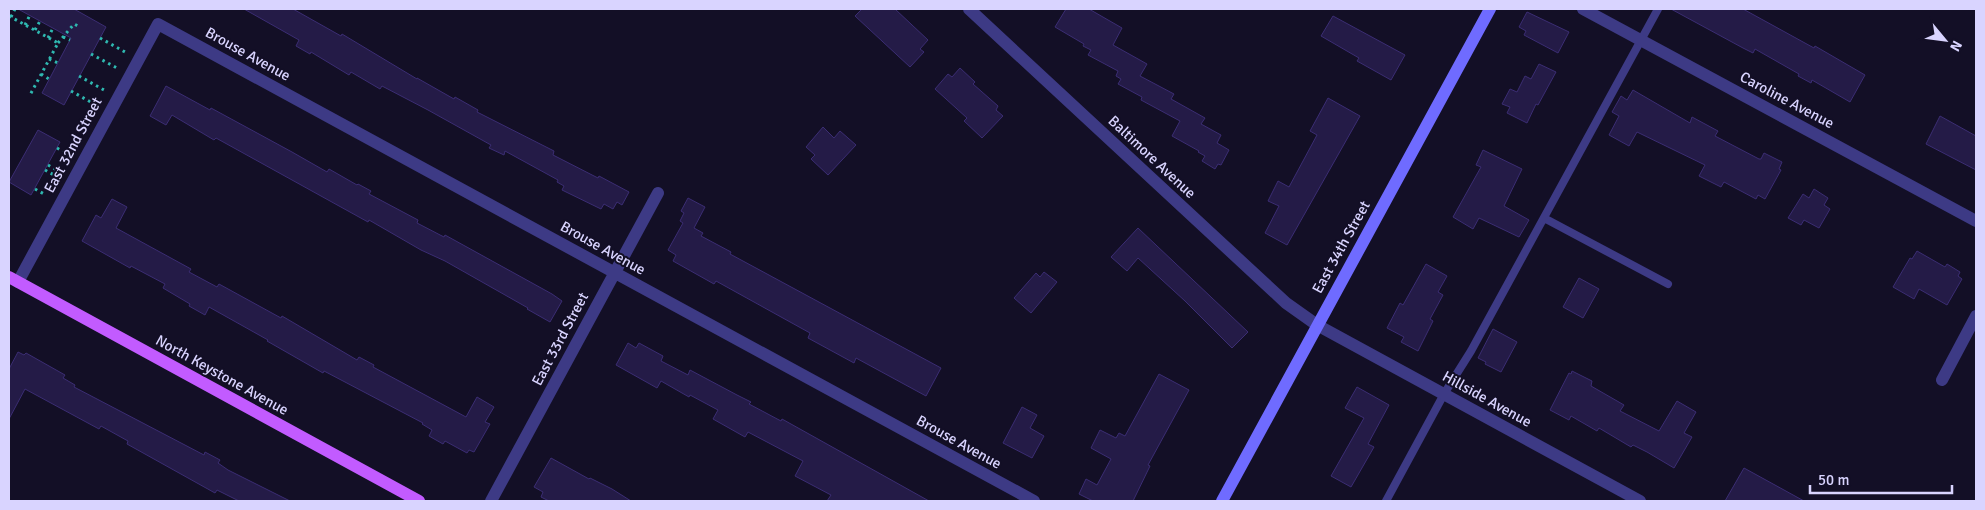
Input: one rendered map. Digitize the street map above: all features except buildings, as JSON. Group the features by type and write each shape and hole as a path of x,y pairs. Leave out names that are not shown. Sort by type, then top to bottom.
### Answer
{"main road":[{"name":"East 34th Street","path":"1222,501 1490,9"},
{"name":"North Keystone Avenue","path":"13,279 419,501"}],"street":[{"name":"Baltimore Avenue","path":"968,9 1286,303 1317,325"},
{"name":"Caroline Avenue","path":"1583,9 1976,221"},
{"name":"Brouse Avenue","path":"158,24 1034,501"},
{"name":"East 32nd Street","path":"13,279 158,24"},
{"name":"East 33rd Street","path":"491,501 658,193"},
{"path":"1942,380 1976,316"},
{"name":"Hillside Avenue","path":"1317,325 1640,501"}],"lane":[{"path":"1386,501 1444,394 1471,351 1658,9"},
{"path":"1544,218 1668,284"}],"path":[{"path":"15,9 10,17 58,43"},
{"path":"25,25 30,15"},
{"path":"35,30 40,21"},
{"path":"30,95 58,43 74,24 78,26"},
{"path":"48,38 53,28"},
{"path":"63,36 70,40"},
{"path":"100,38 125,52"},
{"path":"92,54 117,68"},
{"path":"50,59 58,63"},
{"path":"41,74 49,78"},
{"path":"79,76 104,90"},
{"path":"71,91 96,105"},
{"path":"57,148 68,154"},
{"path":"48,165 59,171"},
{"path":"45,170 56,176"},
{"path":"34,189 46,195"}]}
